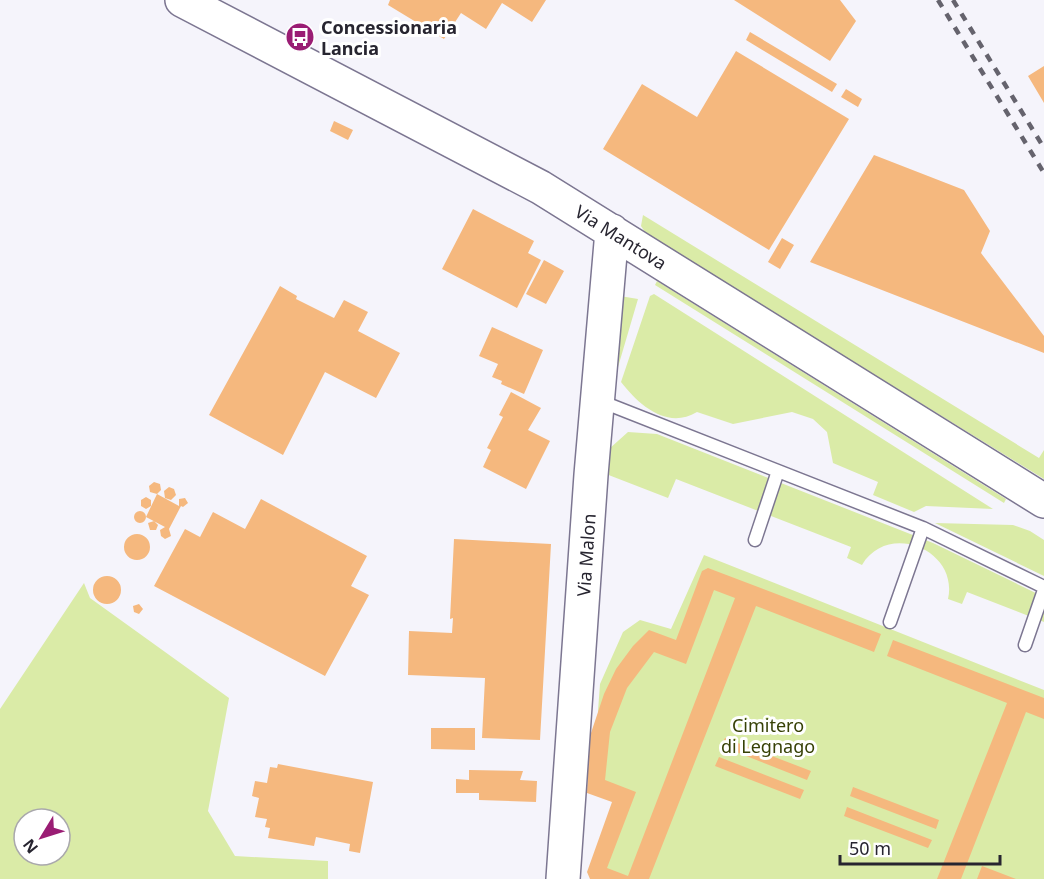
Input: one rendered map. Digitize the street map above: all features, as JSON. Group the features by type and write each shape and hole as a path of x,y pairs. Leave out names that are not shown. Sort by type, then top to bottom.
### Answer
{"street":[{"name":"Via Mantova","path":"182,0 540,187 1044,501"},
{"name":"Via Malon","path":"563,879 590,487 612,231"}],"lane":[{"path":"598,401 923,528 1044,589 1026,645"},
{"path":"755,540 778,471"},
{"path":"890,622 923,528"}],"green space":[{"path":"643,215 1039,458 1044,450 1044,479 647,235 641,226"},
{"path":"657,281 1006,499 1004,503 655,285"},
{"path":"654,294 993,509 926,506 914,512 873,495 878,482 833,463 827,432 813,419 792,412 733,424 697,412 686,417 675,418 654,412 636,399 621,382 650,296"},
{"path":"620,296 638,299 618,367 616,367"},
{"path":"628,432 657,434 933,543 1044,597 1044,622 967,592 962,604 948,599 949,582 943,567 932,555 919,547 904,544 888,545 874,552 862,565 847,558 851,547 676,479 668,498 606,474 609,449"},
{"path":"935,523 1013,525 1030,531 1044,540 1044,576"},
{"name":"Cimitero di Legnago","path":"704,555 1044,690 1044,879 595,879 615,801 590,788 600,739 598,711 600,684 623,632 640,620 671,629"},
{"path":"84,583 90,598 229,698 208,811 235,856 328,861 328,879 0,879 0,709"}],"building":[{"path":"390,0 546,0 532,22 502,3 486,29 461,13 444,39 388,5"},
{"path":"734,0 840,0 856,21 830,61"},
{"path":"750,32 837,84 832,92 746,40"},
{"path":"736,51 849,119 769,250 603,149 642,84 697,117"},
{"path":"1044,66 1044,103 1028,76"},
{"path":"846,89 862,99 858,107 841,97"},
{"path":"334,121 353,130 348,140 330,131"},
{"path":"874,155 964,190 990,231 981,253 1044,336 1044,353 810,262"},
{"path":"473,209 534,241 528,253 541,260 517,308 442,269"},
{"path":"782,238 794,245 780,269 768,262"},
{"path":"544,260 564,271 546,304 526,294"},
{"path":"280,286 297,296 296,299 334,318 344,300 368,312 358,331 400,353 376,398 325,372 283,455 209,415"},
{"path":"492,327 543,350 524,394 501,384 502,381 492,377 498,364 479,356"},
{"path":"511,392 541,408 528,430 550,441 526,489 483,467 491,450 487,448 503,417 499,415"},
{"path":"154,482 160,484 161,490 157,494 150,492 149,486"},
{"path":"169,487 174,489 176,495 171,500 165,498 164,491"},
{"path":"157,494 179,506 179,499 185,498 188,503 181,506 169,529 171,536 165,539 161,536 160,530 165,527 146,517"},
{"path":"146,497 151,500 151,506 146,509 141,506 141,500"},
{"path":"261,499 367,556 351,586 369,595 325,676 154,586 185,529 200,537 213,512 245,529"},
{"path":"140,511 146,517 140,523 134,517"},
{"path":"154,521 158,525 156,530 150,530 148,523"},
{"path":"137,534 146,538 150,547 146,556 137,560 128,556 124,547 128,538"},
{"path":"454,539 551,544 540,740 482,738 485,678 408,675 409,631 452,633 453,618 450,619"},
{"path":"708,568 881,634 874,652 756,606 649,879 590,879 587,872 612,802 587,793 589,739 604,694 616,669 633,646 649,630 676,640 702,571","holes":["714,590 735,598 628,876 607,868 636,792 605,780 610,732 627,688 654,652 686,664"]},
{"path":"107,576 117,580 121,590 117,600 107,604 97,600 93,590 97,580"},
{"path":"139,604 143,609 139,614 134,612 133,606"},
{"path":"893,640 1044,698 1044,719 1026,712 961,879 937,879 1007,703 887,656"},
{"path":"431,728 475,728 475,750 431,749"},
{"path":"725,738 811,771 807,780 721,746"},
{"path":"719,757 804,790 800,799 715,766"},
{"path":"278,764 373,782 360,853 349,851 350,844 316,837 314,846 268,838 270,828 265,827 267,819 255,817 259,798 252,796 255,781 267,783 270,767 277,768"},
{"path":"469,770 523,771 520,780 537,781 536,802 479,800 479,793 456,793 456,779 469,780"},
{"path":"853,787 939,820 936,829 850,796"},
{"path":"847,807 932,840 928,848 844,816"},
{"path":"982,866 1016,879 977,879"}],"railway":[{"path":"938,0 1044,173"},
{"path":"953,0 1044,148"}],"place":[{"name":"Concessionaria Lancia","path":"300,37"}]}
